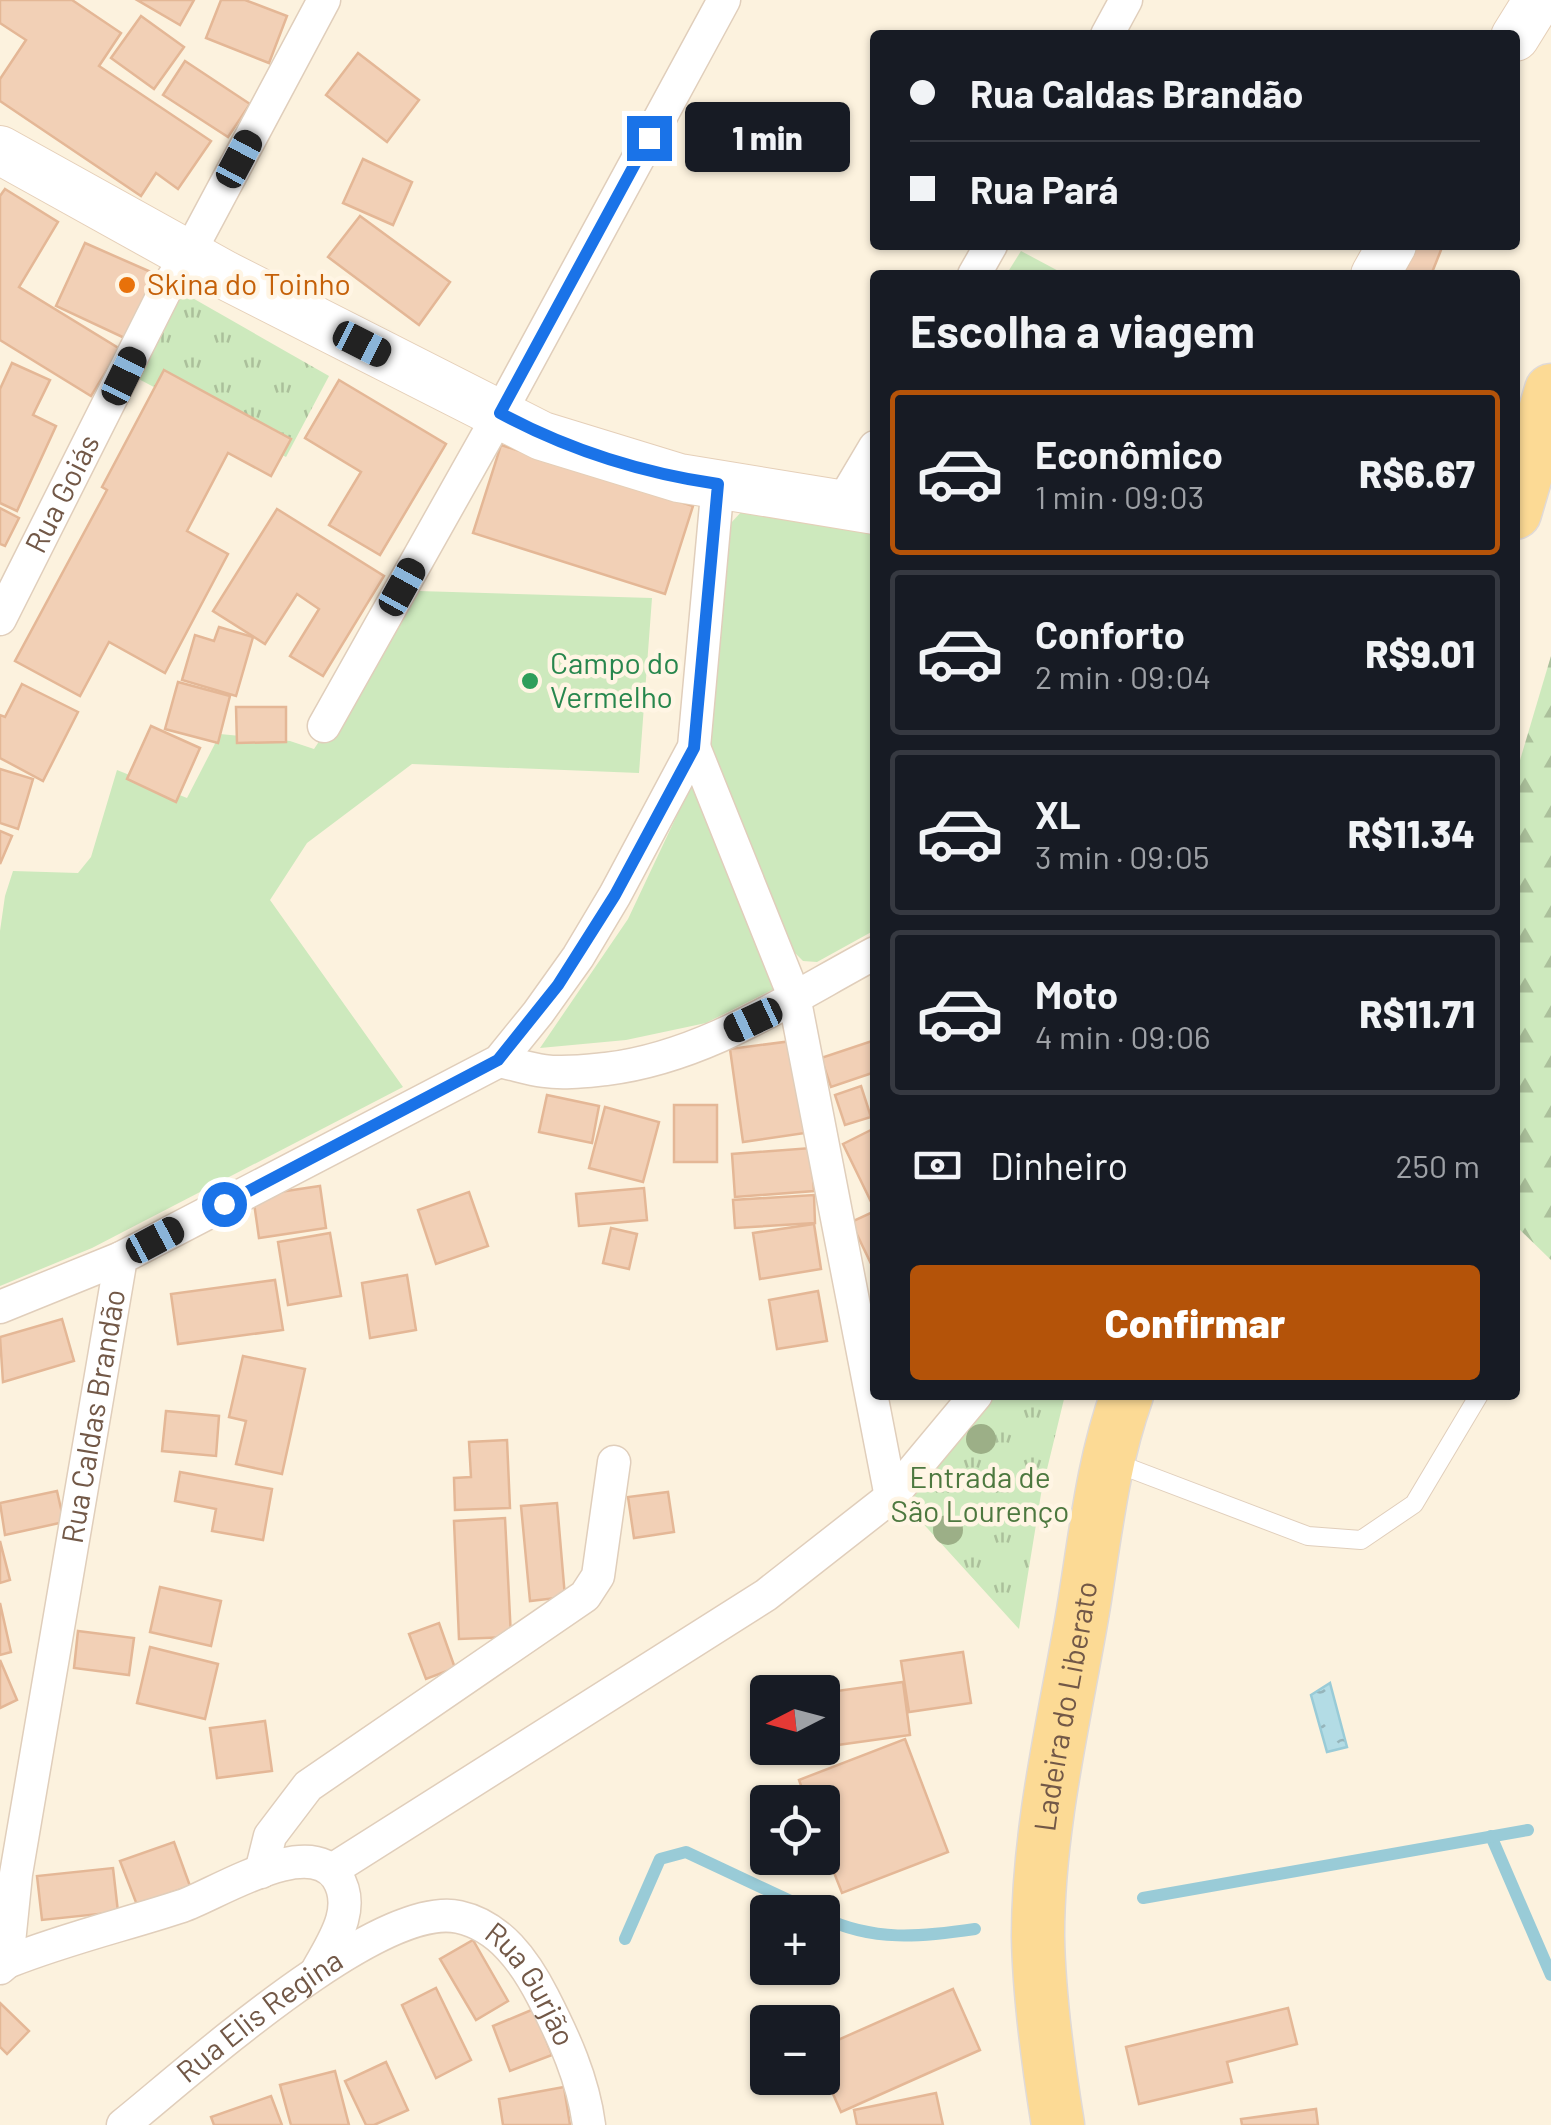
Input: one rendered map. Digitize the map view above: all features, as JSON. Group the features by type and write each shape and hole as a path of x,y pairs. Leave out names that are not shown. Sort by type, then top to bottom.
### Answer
{"main road":[{"path":"1520,497 1551,390"},
{"name":"Ladeira do Liberato","path":"1058,2125 1038,1937 1046,1844 1108,1460 1126,1400"}],"street":[{"name":"Rua Goiás","path":"0,618 166,288 324,0"},
{"path":"324,726 500,413 724,0"},
{"path":"1110,30 1126,0"},
{"path":"1519,30 1538,0"},
{"path":"0,150 188,254 542,436 679,478 858,508 870,465"},
{"name":"Rua Caldas Brandão","path":"4,1965 16,1874 121,1258 498,1060 538,1013 615,895 694,748 718,484"},
{"path":"694,748 794,996 870,1389"},
{"path":"498,1060 547,1072 638,1065 686,1052 870,955"},
{"path":"0,1307 121,1258"},
{"path":"872,1400 891,1497"},
{"path":"332,1870 766,1595 891,1497 972,1400"},
{"path":"261,1872 270,1836 308,1786 585,1596 598,1576 614,1462"},
{"path":"4,1965 57,1942 187,1904 261,1872 300,1861 332,1870 341,1883 342,1924 318,1969"},
{"name":"Rua Gurjão","path":"407,1922 454,1915 480,1923 507,1942 536,1984 561,2032 585,2094 589,2125"},
{"name":"Rua Elis Regina","path":"123,2125 318,1969 407,1922"}],"lane":[{"path":"1108,1460 1308,1536 1360,1540 1414,1504 1476,1400"}],"green space":[{"path":"1021,251 1057,270 1009,270"},
{"path":"175,288 329,376 286,457 133,376"},
{"path":"743,510 870,532 870,933 817,962 803,961 791,949 704,738 730,524"},
{"path":"419,591 652,598 639,773 412,764 307,843 270,900 403,1087 92,1248 0,1286 0,931 13,871 78,873 91,857 117,770 187,798 220,734 290,741 314,749"},
{"path":"1551,656 1551,1260 1520,1230 1520,760"},
{"path":"695,777 780,986 706,1023 626,1040 540,1048 628,919"},
{"name":"Entrada de São Lourenço","path":"989,1400 1064,1400 1041,1494 1019,1629 898,1496"}],"water":[{"path":"1330,1683 1347,1747 1327,1752 1311,1695"}],"building":[{"path":"0,0 72,0 121,33 99,66 211,141 178,189 156,173 141,196 0,101 0,79 26,40 0,23"},
{"path":"137,0 194,0 180,25"},
{"path":"221,0 245,0 287,16 269,63 206,38"},
{"path":"141,16 184,47 154,89 111,58"},
{"path":"358,53 419,100 387,142 326,95"},
{"path":"185,61 250,104 228,137 163,95"},
{"path":"363,159 412,182 393,225 343,203"},
{"path":"5,189 58,222 19,287 120,349 91,396 0,340 0,196"},
{"path":"360,216 450,282 419,325 328,257"},
{"path":"85,243 160,276 131,341 56,306"},
{"path":"1404,250 1441,250 1433,270 1394,270"},
{"path":"12,363 50,380 33,415 56,426 17,511 0,503 0,389"},
{"path":"164,370 291,439 271,476 228,453 187,531 228,554 165,673 109,642 80,696 15,661 107,490 102,487"},
{"path":"339,380 446,444 380,555 329,525 361,472 305,438"},
{"path":"501,445 693,506 665,594 473,533"},
{"path":"0,508 19,518 5,546 0,544"},
{"path":"277,509 384,576 323,676 290,656 319,609 297,594 265,644 213,611"},
{"path":"219,627 253,637 236,696 182,680 195,635 214,641"},
{"path":"178,682 230,696 218,743 165,729"},
{"path":"22,684 78,712 43,781 0,758 0,715 5,717"},
{"path":"236,707 286,707 286,742 237,743"},
{"path":"151,726 200,748 176,802 127,779"},
{"path":"0,769 33,779 18,829 0,823"},
{"path":"0,831 12,836 0,864"},
{"path":"792,1041 805,1133 743,1142 730,1049"},
{"path":"870,1042 870,1074 831,1087 821,1058"},
{"path":"861,1086 870,1117 845,1125 835,1095"},
{"path":"547,1095 599,1106 592,1143 539,1132"},
{"path":"674,1105 717,1105 717,1162 674,1162"},
{"path":"605,1107 659,1122 643,1182 589,1168"},
{"path":"870,1130 870,1200 843,1144"},
{"path":"811,1148 814,1191 735,1197 732,1154"},
{"path":"320,1186 326,1228 259,1238 253,1196"},
{"path":"644,1188 647,1220 579,1226 576,1194"},
{"path":"469,1192 488,1246 436,1264 418,1210"},
{"path":"814,1195 815,1223 735,1228 733,1200"},
{"path":"870,1213 870,1262 851,1222"},
{"path":"814,1224 821,1269 760,1279 753,1233"},
{"path":"611,1228 637,1234 629,1269 603,1263"},
{"path":"330,1233 341,1296 288,1305 278,1242"},
{"path":"407,1275 416,1330 370,1338 362,1283"},
{"path":"275,1280 283,1330 178,1344 171,1294"},
{"path":"818,1291 827,1341 777,1349 769,1300"},
{"path":"62,1319 74,1361 3,1382 0,1337"},
{"path":"243,1356 305,1369 282,1474 236,1464 246,1421 229,1417"},
{"path":"166,1411 219,1416 216,1456 162,1451"},
{"path":"507,1440 510,1508 455,1510 454,1478 471,1477 469,1442"},
{"path":"180,1472 272,1489 263,1540 212,1531 216,1509 175,1501"},
{"path":"57,1491 64,1522 5,1535 0,1503"},
{"path":"668,1492 674,1532 634,1538 628,1497"},
{"path":"557,1503 565,1597 530,1601 521,1506"},
{"path":"505,1518 511,1637 459,1639 454,1521"},
{"path":"0,1541 10,1580 0,1583"},
{"path":"160,1587 221,1601 211,1646 150,1632"},
{"path":"0,1603 11,1652 0,1655"},
{"path":"439,1623 455,1668 426,1679 409,1634"},
{"path":"78,1631 134,1638 129,1675 74,1668"},
{"path":"150,1647 218,1664 205,1719 137,1703"},
{"path":"963,1652 971,1703 909,1712 901,1661"},
{"path":"0,1660 17,1700 0,1708"},
{"path":"903,1682 910,1735 840,1745 840,1691"},
{"path":"265,1721 272,1771 217,1778 210,1728"},
{"path":"905,1739 948,1852 842,1893 835,1875 840,1875 840,1785 801,1785 799,1780"},
{"path":"174,1842 190,1886 137,1905 120,1861"},
{"path":"113,1868 118,1912 42,1920 37,1876"},
{"path":"473,1940 508,2001 476,2020 440,1959"},
{"path":"436,1988 471,2060 436,2078 402,2005"},
{"path":"953,1989 980,2050 841,2112 833,2095 840,2095 840,2039"},
{"path":"0,2003 29,2031 7,2054 0,2047"},
{"path":"1288,2008 1297,2044 1227,2062 1232,2082 1139,2104 1126,2047"},
{"path":"534,2009 552,2055 510,2071 493,2026"},
{"path":"386,2062 408,2110 366,2125 345,2081"},
{"path":"335,2071 349,2125 291,2125 280,2085"},
{"path":"564,2087 570,2125 503,2125 499,2099"},
{"path":"936,2093 943,2125 857,2125 854,2110"},
{"path":"271,2096 282,2125 214,2125 211,2117"},
{"path":"1316,2109 1318,2125 1242,2125 1241,2119"}],"waterway":[{"path":"1143,1898 1528,1830"},
{"path":"1491,1836 1551,1975"},
{"path":"625,1939 660,1859 686,1852 778,1895"},
{"path":"840,1925 897,1935 975,1929"}],"place":[{"name":"Skina do Toinho","path":"127,285"},
{"name":"Campo do Vermelho","path":"530,681"}],"route":[{"path":"224,1204 498,1060 538,1013 578,956 694,748 718,484 679,478 542,436 500,413 649,138"}]}
